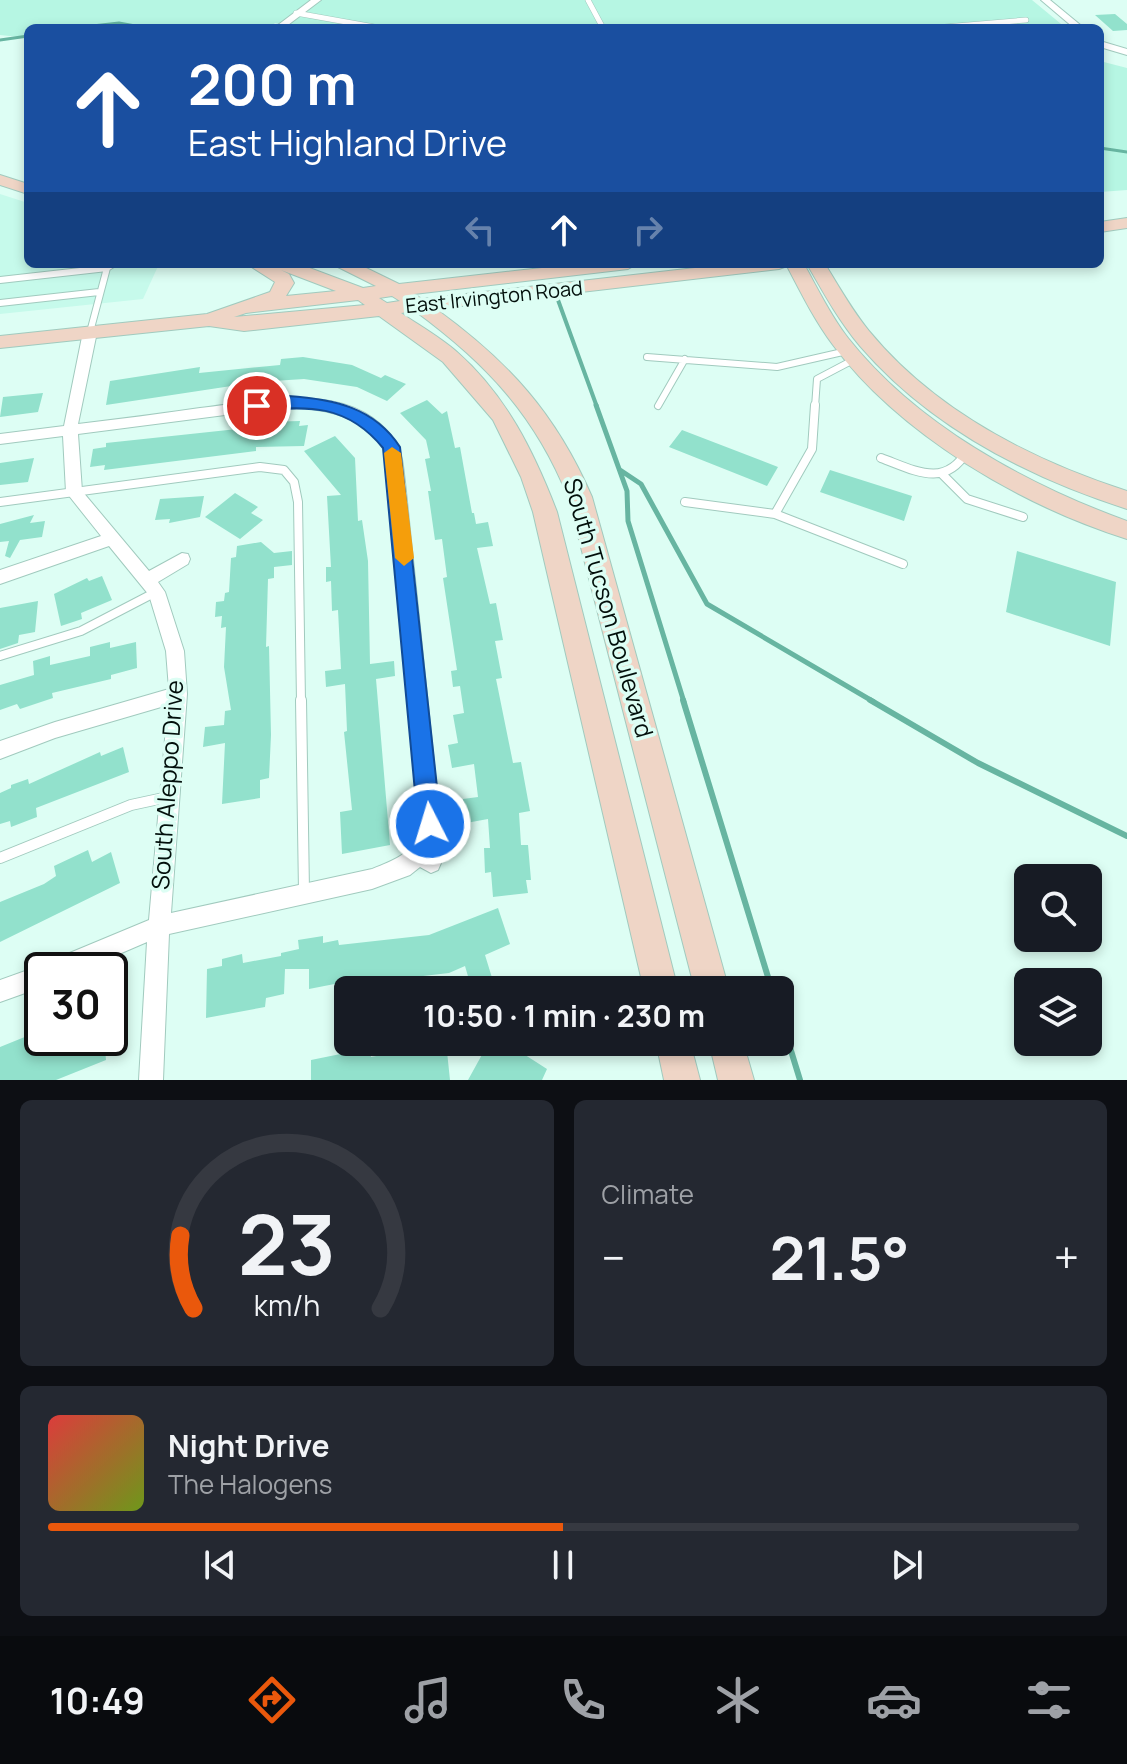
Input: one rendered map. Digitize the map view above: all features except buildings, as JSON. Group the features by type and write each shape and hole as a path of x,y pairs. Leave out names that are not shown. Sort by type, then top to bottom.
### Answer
{"main road":[{"path":"0,163 24,171"},
{"path":"3,185 24,188"},
{"path":"1104,211 1127,208"},
{"path":"1104,226 1127,223"},
{"path":"243,307 277,296 284,287 282,278 263,268"},
{"name":"South Tucson Boulevard","path":"293,268 362,294 392,300 450,357 502,416 532,477 545,512 658,976"},
{"path":"347,268 392,300"},
{"name":"East Irvington Road","path":"563,280 612,268"},
{"name":"East Irvington Road","path":"0,342 209,320 244,325 392,300 563,280 725,268"},
{"path":"797,268 826,321 852,355 902,402 968,451 1043,493 1127,530"},
{"path":"819,268 867,342 926,398 1037,464 1127,500"},
{"name":"East Irvington Road","path":"392,300 421,305 477,299 533,284"},
{"name":"East Irvington Road","path":"209,320 243,307 362,294"},
{"path":"475,347 462,323 462,316 467,306 477,299"},
{"name":"South Tucson Boulevard","path":"421,305 475,347 514,386 569,467 580,497 708,976"},
{"path":"676,1056 682,1080"},
{"path":"730,1056 736,1080"}],"street":[{"path":"283,24 317,0"},
{"path":"1045,0 1075,24"},
{"path":"1104,46 1113,52 1127,52"},
{"path":"74,492 70,430 90,332"},
{"path":"0,439 288,402 320,403 347,411 374,426 391,447 431,831 426,858 391,874 304,891 159,926 98,952"},
{"name":"South Aleppo Drive","path":"74,492 152,586 175,651 178,694 159,926 151,1080"},
{"path":"0,577 114,538"},
{"path":"152,586 182,559"},
{"path":"0,750 55,730 178,694"},
{"path":"0,991 24,982"}],"lane":[{"path":"588,0 601,24"},
{"path":"296,13 358,24"},
{"path":"980,24 1026,20"},
{"path":"5,281 101,268"},
{"path":"90,332 99,292 109,268"},
{"path":"1,301 70,292 99,292"},
{"path":"647,357 777,367 852,355"},
{"path":"775,514 812,449 817,379 852,355"},
{"path":"658,406 685,359"},
{"path":"881,458 942,474 956,468 968,451"},
{"path":"0,502 260,467 284,470 294,482 298,518 304,891"},
{"path":"942,474 967,499 1023,517"},
{"path":"685,502 775,514 903,564"},
{"path":"0,656 73,636 152,586"},
{"path":"0,858 131,805 169,797"}],"shaded area":[{"path":"0,0 1032,0 1061,24 24,24 24,38 0,35"},
{"path":"1104,62 1127,68 1127,190 1104,192"},
{"path":"0,194 24,202 24,268 157,268 143,299 0,314"}],"waterway":[{"path":"110,24 124,24"},
{"path":"0,40 24,37"},
{"path":"1104,149 1127,152"},
{"path":"558,300 597,407"},
{"path":"596,405 627,491 628,521 684,702"},
{"path":"620,470 641,484 707,604 874,702"},
{"path":"683,700 768,976"},
{"path":"870,700 978,763 1127,836"},
{"path":"793,1056 800,1080"}],"slow traffic":[{"path":"392,453 404,558"}],"route":[{"path":"257,406 288,402 320,403 347,411 374,426 391,447 430,824"}]}
